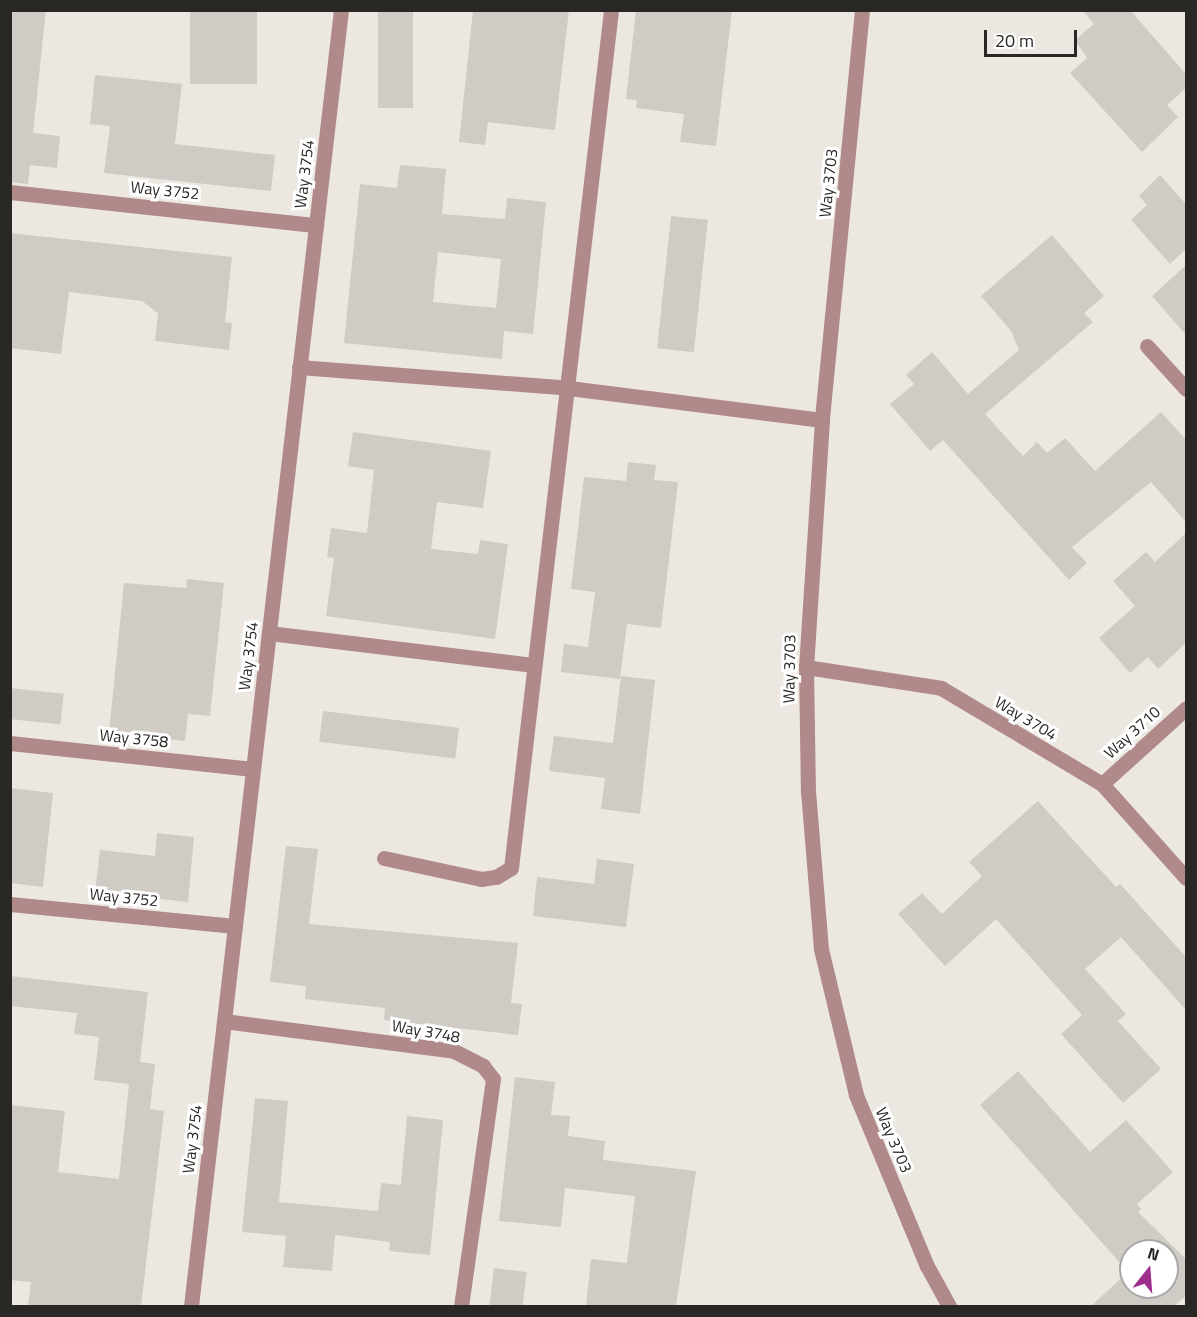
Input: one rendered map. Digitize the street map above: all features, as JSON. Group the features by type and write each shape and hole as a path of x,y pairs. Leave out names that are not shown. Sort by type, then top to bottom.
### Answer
{"street":[{"name":"Way 3754","path":"191,1306 341,10"},
{"path":"384,858 481,879 496,877 511,868 532,665 569,388 611,10"},
{"name":"Way 3703","path":"862,10 822,420 806,667 808,791 821,949 856,1095 927,1266 949,1306"},
{"name":"Way 3752","path":"10,192 316,225"},
{"path":"1148,346 1186,390"},
{"path":"299,367 569,388 822,420"},
{"path":"269,633 532,665"},
{"name":"Way 3704","path":"806,667 941,688 1102,784 1186,878"},
{"name":"Way 3710","path":"1102,784 1186,708"},
{"name":"Way 3758","path":"10,743 253,769"},
{"name":"Way 3752","path":"10,904 235,926"},
{"name":"Way 3748","path":"224,1021 454,1051 483,1066 493,1079 460,1306"}],"building":[{"path":"10,10 46,10 33,133 60,136 57,168 30,165 28,184 10,182"},
{"path":"190,10 257,10 257,84 190,84"},
{"path":"378,10 413,10 413,108 378,108"},
{"path":"473,10 569,10 555,130 488,122 485,145 459,142"},
{"path":"636,10 732,10 716,146 680,142 684,114 636,108 637,100 626,99"},
{"path":"1082,10 1130,10 1186,74 1186,88 1167,105 1178,117 1142,152 1070,73 1087,58 1075,40 1094,24"},
{"path":"95,75 182,84 175,144 275,155 271,191 104,173 110,126 90,124"},
{"path":"400,165 446,169 442,214 505,219 507,198 546,202 533,334 504,331 502,359 344,343 360,184 397,188","holes":["438,252 501,259 496,308 433,302"]},
{"path":"1160,175 1186,204 1186,249 1170,264 1131,220 1147,205 1139,196"},
{"path":"671,216 708,220 694,352 657,348"},
{"path":"10,233 232,257 225,322 232,323 229,350 155,341 158,313 142,301 69,292 61,354 10,348"},
{"path":"1052,235 1104,296 1084,313 1093,322 985,414 1023,456 1037,442 1047,453 1065,438 1095,471 1161,412 1186,440 1186,522 1151,482 1072,547 1087,563 1069,580 943,440 930,451 890,404 914,384 906,375 932,352 968,394 1019,350 1011,331 981,296"},
{"path":"1186,265 1186,335 1152,296"},
{"path":"353,432 491,451 483,508 437,502 431,549 478,554 480,540 508,544 495,639 326,616 334,558 327,557 331,528 367,533 374,470 348,466"},
{"path":"628,462 656,465 654,480 678,482 661,628 627,624 620,679 561,672 564,644 588,647 595,592 571,589 584,477 626,481"},
{"path":"1186,533 1186,643 1158,669 1148,657 1130,673 1099,638 1135,606 1113,581 1146,552 1155,562"},
{"path":"187,579 224,583 210,716 188,714 185,741 109,733 124,583 186,588"},
{"path":"621,676 655,680 640,814 601,809 605,778 549,771 554,736 613,743"},
{"path":"10,688 64,694 60,724 10,719"},
{"path":"323,711 459,728 455,758 319,742"},
{"path":"10,788 53,793 43,887 10,883"},
{"path":"1038,801 1116,887 1120,884 1186,957 1186,1010 1121,937 1085,969 1126,1014 1118,1021 1161,1069 1123,1103 1061,1034 1082,1015 996,919 945,966 898,914 922,893 942,914 982,876 969,862"},
{"path":"157,833 194,837 188,902 95,892 100,850 155,856"},
{"path":"286,846 318,849 309,924 518,943 511,1003 522,1004 518,1035 384,1020 385,1008 305,999 306,986 270,982"},
{"path":"597,859 634,864 626,927 533,916 537,877 594,884"},
{"path":"10,976 148,992 140,1062 155,1064 150,1109 164,1111 141,1306 28,1306 31,1282 10,1280 10,1105 65,1111 58,1172 119,1179 129,1084 94,1080 99,1037 74,1034 77,1013 10,1006"},
{"path":"1018,1071 1090,1152 1126,1120 1173,1172 1137,1204 1141,1209 1138,1212 1166,1239 1119,1239 1119,1262 980,1105"},
{"path":"515,1077 555,1082 551,1115 570,1116 568,1136 605,1141 603,1160 696,1171 676,1306 586,1306 591,1259 627,1263 635,1196 565,1188 561,1227 499,1221"},
{"path":"255,1098 288,1101 279,1202 378,1211 381,1183 401,1185 407,1116 443,1120 430,1255 389,1251 390,1242 335,1235 332,1271 283,1267 286,1236 242,1232"},
{"path":"1179,1252 1186,1259 1186,1296 1174,1306 1091,1306 1119,1280 1119,1299 1179,1299"},
{"path":"494,1268 527,1272 523,1306 489,1306"}]}
